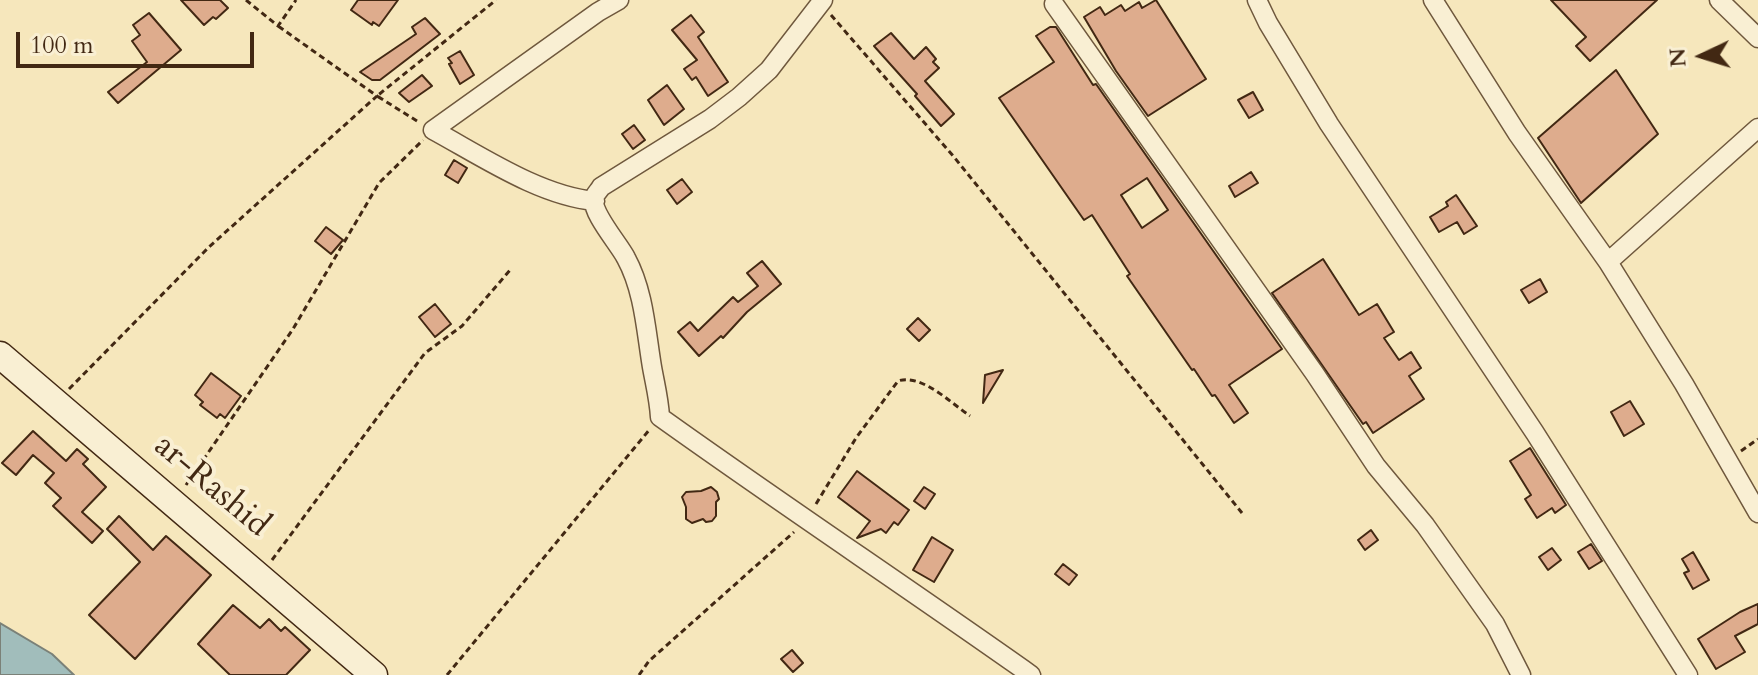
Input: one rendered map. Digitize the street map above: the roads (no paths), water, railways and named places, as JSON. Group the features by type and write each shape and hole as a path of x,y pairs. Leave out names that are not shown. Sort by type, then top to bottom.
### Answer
{"main road":[{"name":"ar-Rashid","path":"0,355 374,675"}],"street":[{"path":"595,201 571,199 506,170 433,130 619,0"},
{"path":"1257,0 1329,124 1535,433 1688,675"},
{"path":"1433,0 1517,133 1608,262 1758,513"},
{"path":"1719,0 1758,38"},
{"path":"1053,1 1376,466 1425,525 1495,624 1521,675"},
{"path":"822,2 769,70 710,119 601,187 595,210 627,259 637,284 660,417 1031,675"},
{"path":"1608,262 1758,128"}],"water":[{"path":"0,623 52,654 74,675 0,675"}]}
